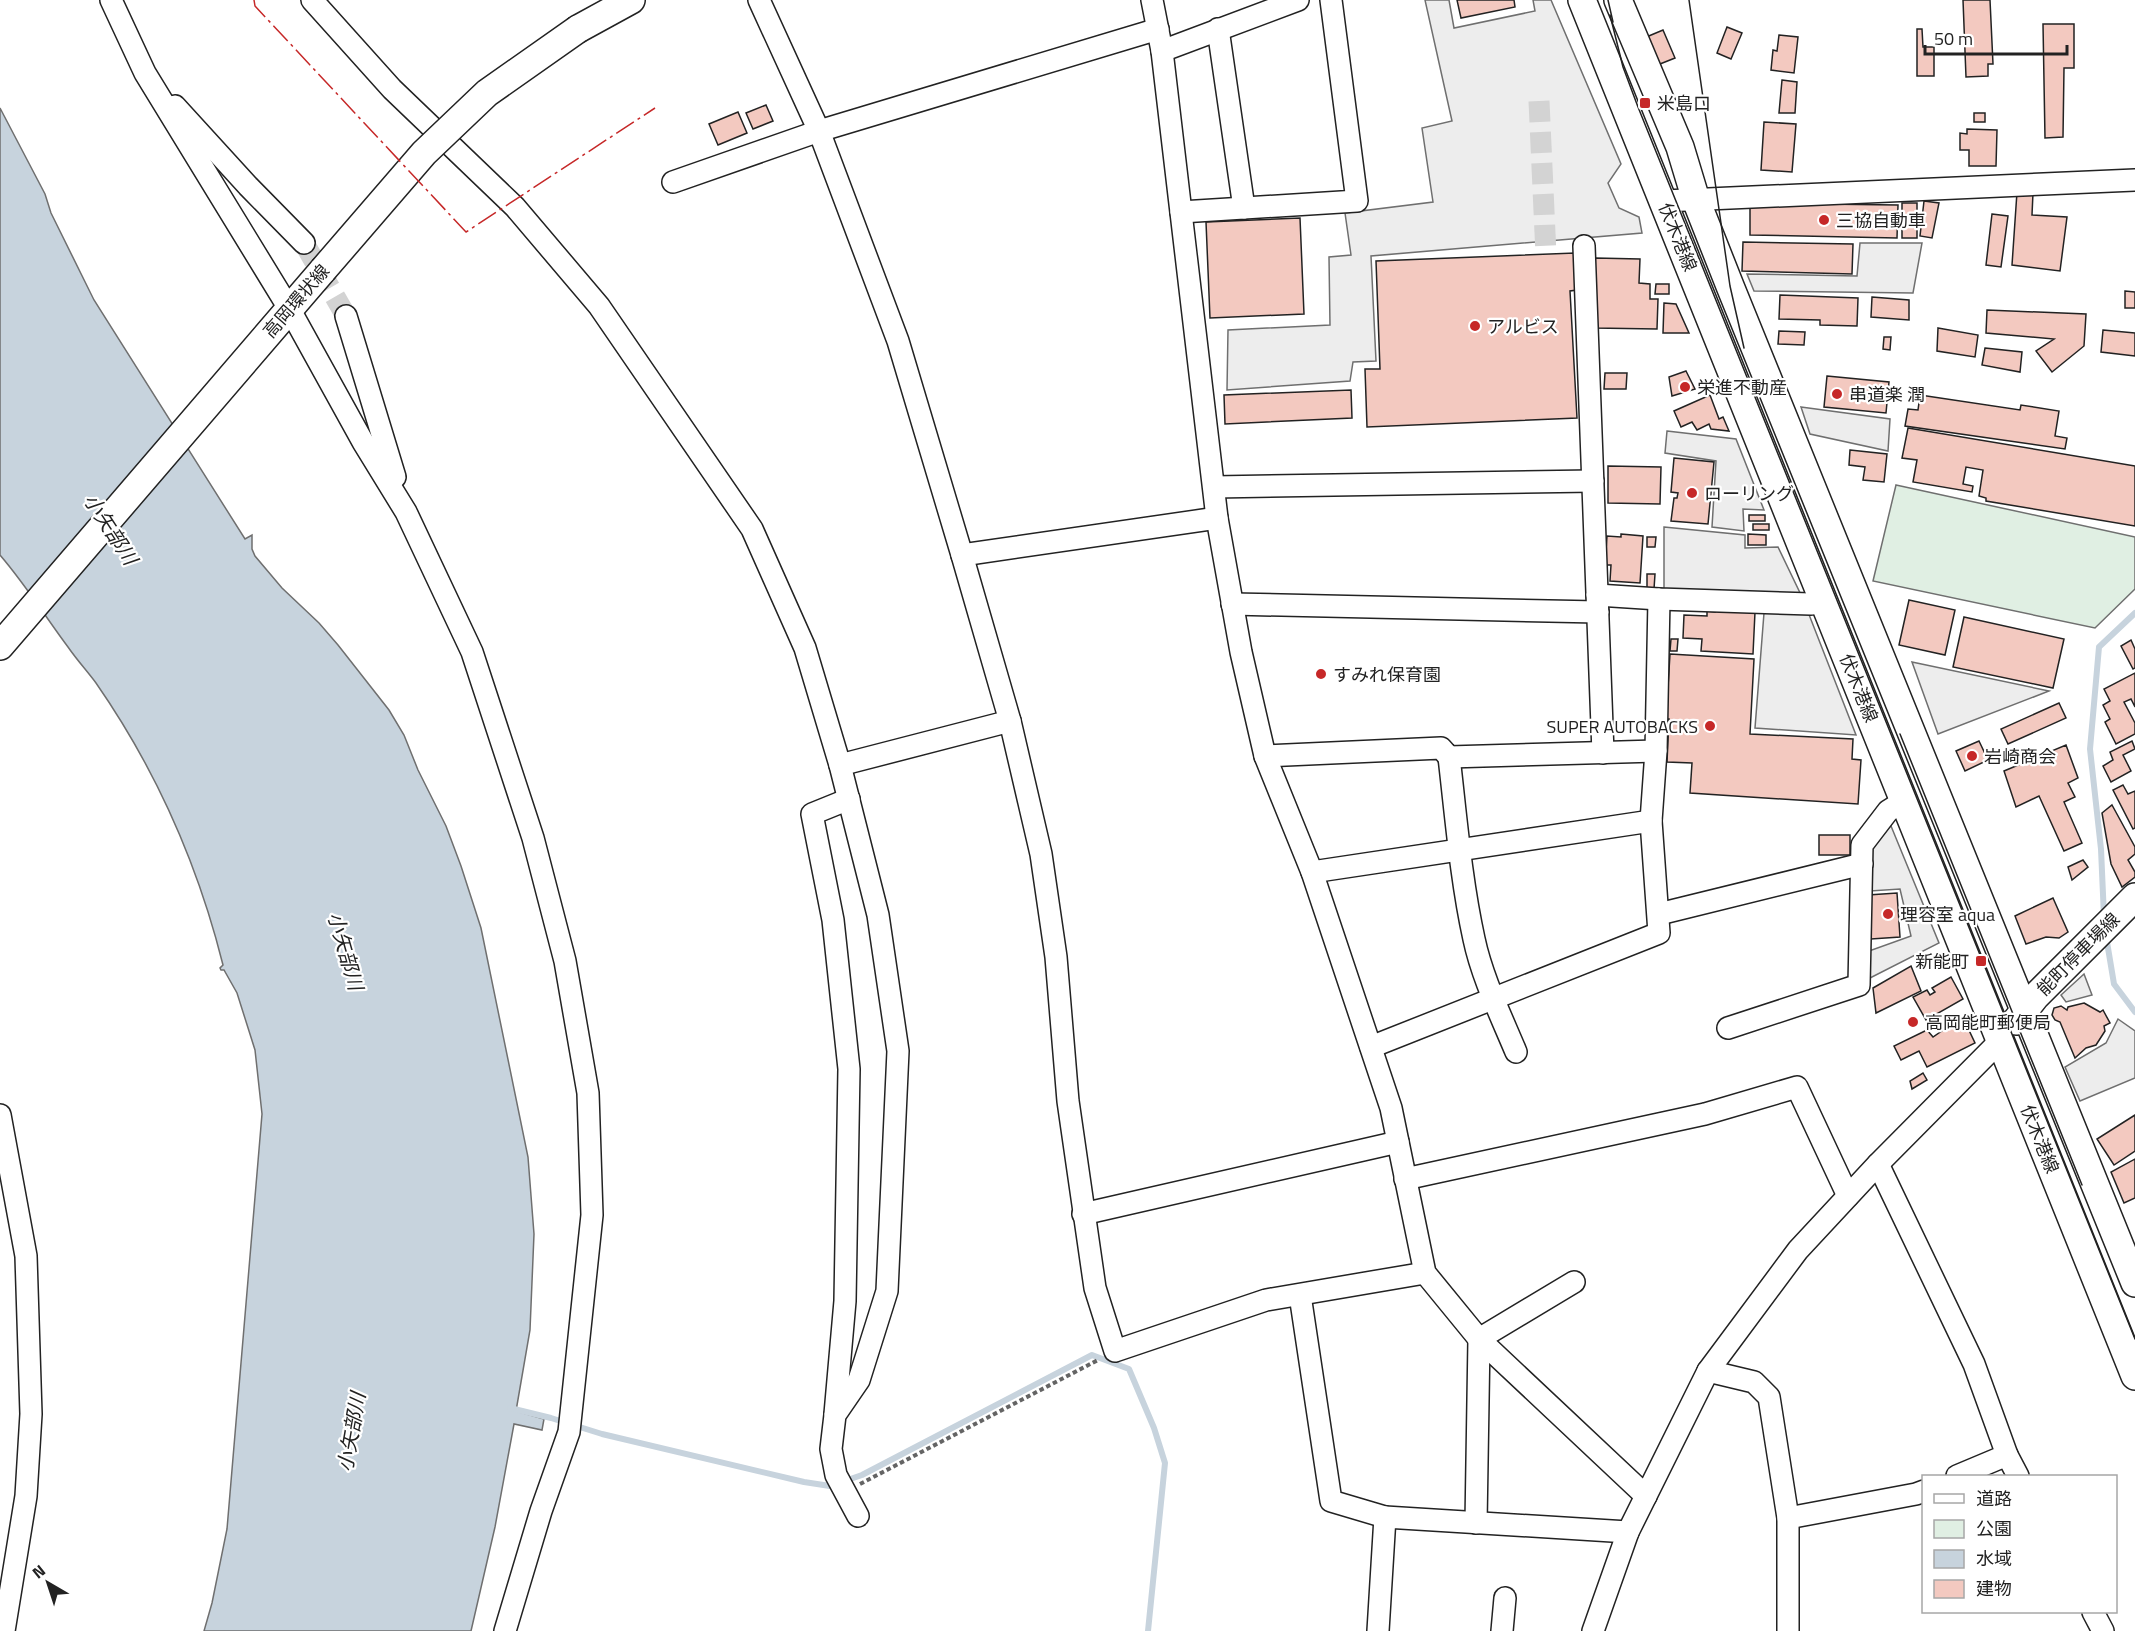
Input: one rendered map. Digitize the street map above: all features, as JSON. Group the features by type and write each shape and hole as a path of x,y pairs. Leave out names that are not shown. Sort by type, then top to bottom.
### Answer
{"main road":[{"name":"高岡環状線","path":"0,646 424,153 487,93 578,29 631,0"},
{"name":"伏木港線","path":"1582,0 2135,1376"},
{"name":"伏木港線","path":"1618,0 1680,147 1696,200 2135,1282"},
{"name":"能町停車場線","path":"2000,1041 2035,997 2135,897"}],"street":[{"path":"111,0 145,73 285,315 406,512 472,652 533,838 565,961 588,1093 592,1215 569,1432 541,1511 505,1631"},
{"path":"312,0 392,89 515,207 598,306 752,530 805,648 840,765 878,915 897,1051 887,1291 859,1380 835,1415"},
{"path":"759,0 819,131 898,341 1010,721 1041,854 1056,957 1068,1101 1095,1288 1115,1351 1266,1300 1425,1273"},
{"path":"1152,0 1162,51 1217,518 1232,604 1264,756 1312,872 1391,1108 1425,1273 1479,1339 1646,1496"},
{"path":"1162,51 1298,0"},
{"path":"1181,212 1357,201 1331,0"},
{"path":"673,182 819,131 1158,29"},
{"path":"1218,29 1244,208"},
{"path":"145,73 248,186 304,243"},
{"path":"1664,201 2135,180"},
{"path":"1584,246 1603,753"},
{"path":"346,316 382,441 406,512"},
{"path":"1214,487 1593,481"},
{"path":"962,555 1217,518"},
{"path":"1232,604 1597,604 1659,599 1811,604 1824,602"},
{"path":"1371,1047 1659,933 1651,821 1656,751 1659,599"},
{"path":"840,765 1010,721"},
{"path":"1264,756 1441,748 1449,757 1474,941 1494,999 1516,1052"},
{"path":"1449,757 1656,751"},
{"path":"849,799 812,814 833,920 849,1069 845,1301 831,1449 836,1475 858,1516"},
{"path":"1728,1028 1859,985 1862,845 1888,811 1904,801"},
{"path":"1312,872 1651,821"},
{"path":"1659,914 1862,864"},
{"path":"1593,1631 1628,1532 1708,1371 1798,1250 1878,1164 2000,1041"},
{"path":"1405,1179 1705,1114 1797,1087 1848,1196"},
{"path":"0,1115 26,1256 31,1414 26,1496 4,1631"},
{"path":"1083,1214 1398,1142"},
{"path":"1878,1164 1974,1364 2007,1455 2017,1475"},
{"path":"1479,1339 1574,1282"},
{"path":"1300,1295 1331,1502 1385,1517 1628,1532"},
{"path":"1476,1523 1479,1339"},
{"path":"1708,1371 1754,1382 1769,1397 1788,1518 1788,1631"},
{"path":"1959,1475 2007,1455"},
{"path":"1788,1518 1922,1491"},
{"path":"1378,1631 1385,1517"},
{"path":"1502,1631 1505,1598"},
{"path":"2094,1613 2103,1631"}],"path":[{"path":"845,1492 1115,1351"}],"green space":[{"path":"1896,485 2135,537 2135,589 2095,628 1873,581"}],"shaded area":[{"path":"1425,0 1449,0 1454,28 1535,11 1533,0 1551,0 1621,164 1608,183 1619,208 1639,217 1642,233 1371,256 1376,361 1353,362 1350,381 1227,390 1228,330 1330,325 1329,257 1351,255 1345,213 1433,202 1422,128 1452,121"},
{"path":"1860,243 1922,243 1913,293 1754,291 1747,274 1857,276"},
{"path":"1801,407 1890,419 1888,451 1810,434"},
{"path":"1667,431 1736,439 1764,510 1743,509 1744,531 1712,527 1716,461 1665,453"},
{"path":"1664,527 1745,535 1745,548 1778,547 1802,597 1664,591"},
{"path":"1808,612 1856,735 1755,728 1764,613"},
{"path":"1912,662 2049,691 1938,734"},
{"path":"1891,826 1939,943 1870,978 1869,951 1911,936 1900,889 1870,891 1868,844"},
{"path":"2084,974 2092,995 2066,1002 2061,995"},
{"path":"2118,1019 2135,1031 2135,1078 2080,1101 2065,1067 2106,1043"}],"water":[{"name":"小矢部川","path":"0,108 45,194 51,213 94,300 245,539 252,535 252,549 255,556 282,588 319,623 338,645 389,710 404,735 418,770 446,826 481,928 528,1157 534,1234 530,1330 516,1411 544,1419 542,1430 514,1424 495,1527 471,1631 204,1631 227,1529 262,1114 255,1050 237,993 224,970 220,968 223,965 201,891 156,783 96,683 0,555"}],"building":[{"path":"1457,0 1514,0 1515,7 1461,18"},
{"path":"1963,0 1990,0 1993,64 1988,64 1988,76 1966,77"},
{"path":"2043,24 2074,24 2074,68 2064,68 2063,137 2045,138"},
{"path":"1727,27 1742,33 1731,59 1717,53"},
{"path":"1917,29 1922,29 1923,47 1934,47 1934,76 1917,76"},
{"path":"1663,30 1675,58 1655,66 1644,38"},
{"path":"1779,35 1798,37 1794,73 1771,70 1773,50 1777,51"},
{"path":"1782,80 1797,82 1795,113 1779,113"},
{"path":"766,105 773,121 753,129 746,113"},
{"path":"738,112 747,133 718,145 709,124"},
{"path":"1974,113 1985,113 1985,122 1974,122"},
{"path":"1764,122 1796,124 1792,172 1761,170"},
{"path":"1967,129 1997,130 1996,166 1969,166 1969,150 1960,150 1960,133 1967,134"},
{"path":"2017,192 2033,193 2032,215 2067,217 2060,271 2012,265"},
{"path":"1924,201 1939,203 1932,238 1920,236"},
{"name":"三協自動車","path":"1750,203 1898,205 1897,238 1750,235"},
{"path":"1902,203 1917,203 1917,238 1902,238"},
{"path":"1992,214 2008,216 2001,267 1986,265"},
{"path":"1300,218 1304,314 1210,318 1206,222"},
{"path":"1743,242 1853,244 1852,274 1742,271"},
{"name":"アルビス","path":"1575,253 1577,290 1570,291 1577,418 1367,427 1365,369 1380,369 1376,261"},
{"path":"1595,258 1640,259 1639,283 1650,284 1650,299 1658,299 1657,329 1594,328"},
{"path":"1656,284 1669,284 1669,294 1655,294"},
{"path":"2125,291 2135,292 2135,308 2125,308"},
{"path":"1780,295 1858,298 1857,326 1820,325 1820,320 1779,319"},
{"path":"1872,297 1909,300 1909,320 1871,317"},
{"path":"1664,303 1676,304 1689,333 1663,333"},
{"path":"1987,310 2086,314 2084,346 2052,372 2036,351 2054,339 1986,333"},
{"path":"1938,328 1978,335 1975,357 1937,351"},
{"path":"2103,330 2135,333 2135,356 2101,352"},
{"path":"1779,331 1805,332 1804,345 1778,344"},
{"path":"1884,337 1891,337 1890,350 1883,349"},
{"path":"1985,348 2022,352 2020,372 1982,365"},
{"path":"1686,371 1695,389 1672,396 1669,377"},
{"path":"1605,373 1627,373 1626,389 1604,389"},
{"path":"1827,376 1889,382 1886,413 1824,407"},
{"path":"1351,390 1352,418 1225,424 1224,395"},
{"path":"1710,395 1719,419 1723,417 1729,431 1711,429 1709,424 1697,430 1692,422 1681,427 1674,411"},
{"path":"1920,395 2020,410 2021,405 2059,411 2055,436 2067,438 2065,449 1905,426 1908,409 1918,410"},
{"path":"1908,428 2135,466 2135,526 1986,501 1986,498 1979,496 1983,470 1966,467 1963,484 1973,486 1972,492 1913,482 1917,460 1902,458"},
{"path":"1850,450 1887,454 1884,482 1863,480 1865,467 1849,465"},
{"path":"1674,458 1714,462 1708,524 1671,521 1674,498 1677,498 1678,493 1671,492"},
{"path":"1608,466 1661,467 1660,504 1608,503"},
{"path":"1749,515 1765,515 1765,521 1749,521"},
{"path":"1753,524 1769,524 1769,530 1753,530"},
{"path":"1621,534 1643,536 1640,583 1610,581 1611,565 1605,565 1607,536 1621,537"},
{"path":"1748,534 1766,535 1766,545 1748,545"},
{"path":"1647,537 1656,537 1655,547 1647,547"},
{"path":"1647,574 1655,574 1654,589 1647,589"},
{"path":"1909,600 1955,610 1945,655 1899,645"},
{"path":"1715,609 1755,612 1753,654 1701,651 1702,639 1683,638 1684,615 1707,616 1707,611 1715,612"},
{"path":"1964,617 2064,639 2053,688 1953,667"},
{"path":"1671,639 1678,639 1677,651 1670,651"},
{"path":"2131,640 2135,649 2135,668 2133,669 2121,646"},
{"name":"SUPER AUTOBACKS","path":"1670,654 1754,659 1750,734 1853,739 1852,759 1861,760 1858,804 1690,793 1692,763 1667,762 1669,719 1666,719"},
{"path":"2135,673 2135,707 2131,699 2124,702 2135,723 2135,734 2116,744 2105,722 2110,719 2103,705 2110,701 2104,689"},
{"path":"2059,703 2066,718 2008,744 2001,729"},
{"name":"岩崎商会","path":"1979,741 1988,760 1965,771 1956,751"},
{"path":"2132,741 2135,749 2123,755 2131,771 2111,782 2103,766 2113,760 2110,752"},
{"path":"2066,745 2078,778 2068,783 2075,797 2064,802 2082,843 2064,851 2039,796 2016,807 2004,771"},
{"path":"2123,785 2128,794 2135,791 2135,828 2133,829 2113,790"},
{"path":"2112,805 2135,847 2135,854 2128,860 2135,872 2135,877 2122,887 2111,864 2102,813"},
{"path":"1819,835 1850,835 1850,855 1819,855"},
{"path":"2083,860 2088,867 2072,880 2068,867"},
{"path":"1897,893 1900,937 1871,939 1868,895"},
{"path":"2053,898 2068,932 2059,938 2046,937 2026,944 2015,916"},
{"path":"1911,966 1921,991 1876,1013 1873,988"},
{"path":"1951,977 1963,999 1926,1020 1913,997 1927,990 1930,995 1935,992 1932,988"},
{"path":"2084,1003 2100,1012 2103,1010 2110,1023 2104,1026 2105,1031 2096,1045 2086,1048 2075,1058 2060,1022 2052,1015 2054,1008 2061,1006 2067,1010 2068,1007"},
{"path":"1954,1018 1960,1027 1966,1024 1975,1043 1927,1067 1919,1051 1901,1060 1894,1046 1927,1030 1933,1037 1943,1030 1939,1025"},
{"path":"1923,1073 1927,1080 1912,1089 1910,1081"},
{"path":"2135,1115 2135,1151 2114,1165 2097,1139"},
{"path":"2135,1159 2135,1198 2124,1203 2111,1172"}],"waterway":[{"path":"2104,917 2101,849 2090,749 2099,647 2135,613"},
{"path":"2106,936 2114,984 2135,1012"},
{"path":"510,1408 602,1434 804,1482 830,1486 862,1475 1092,1355 1129,1369 1154,1428 1165,1463 1148,1631"}],"tunnel":[{"path":"1539,101 1546,255"},
{"path":"304,243 346,316"}],"tram line":[{"path":"1608,0 1613,22"},
{"path":"1689,0 1730,286 1744,348"},
{"path":"1610,15 1623,67 1638,107 2135,1339"},
{"path":"1900,734 2082,1185"}],"power":[{"path":"254,0 255,6 466,232 655,108"}],"place":[{"name":"米島口","path":"1645,103"},
{"name":"三協自動車","path":"1824,220"},
{"name":"アルビス","path":"1475,326"},
{"name":"栄進不動産","path":"1685,387"},
{"name":"串道楽 潤","path":"1837,394"},
{"name":"ローリング","path":"1692,493"},
{"name":"すみれ保育園","path":"1321,674"},
{"name":"SUPER AUTOBACKS","path":"1710,726"},
{"name":"岩崎商会","path":"1972,756"},
{"name":"理容室 aqua","path":"1888,914"},
{"name":"新能町","path":"1981,961"},
{"name":"高岡能町郵便局","path":"1913,1022"}]}
